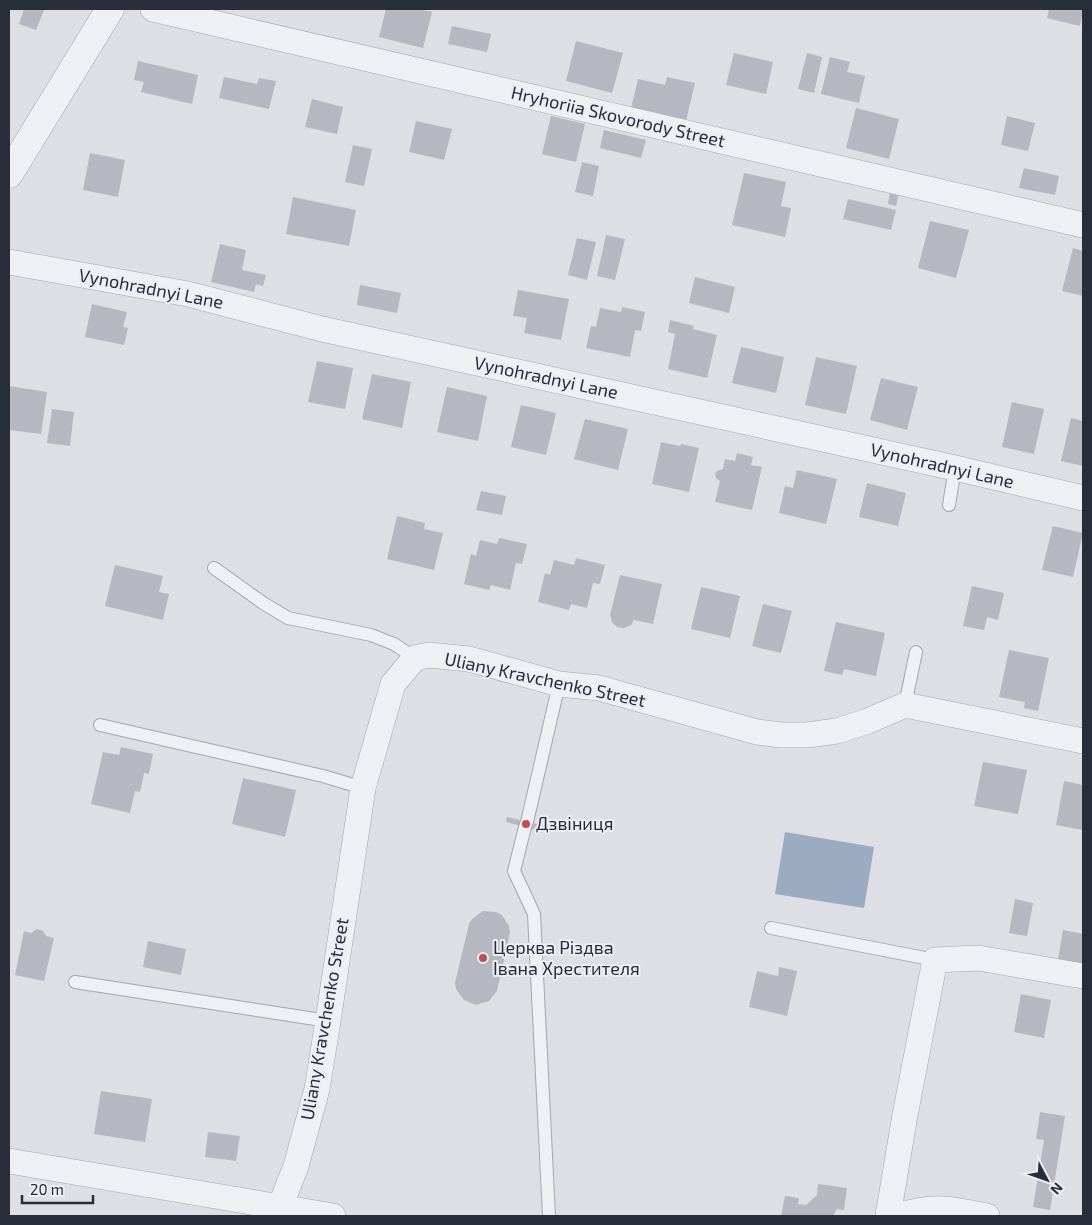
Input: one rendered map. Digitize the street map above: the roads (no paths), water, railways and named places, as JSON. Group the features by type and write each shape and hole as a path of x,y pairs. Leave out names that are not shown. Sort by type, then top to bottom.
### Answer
{"street":[{"path":"9,174 110,9"},
{"name":"Hryhoriia Skovorody Street","path":"153,9 1083,225"},
{"name":"Vynohradnyi Lane","path":"9,262 188,294 322,329 955,468 1083,498"},
{"name":"Uliany Kravchenko Street","path":"280,1207 296,1166 317,1089 362,788 393,684 415,658 429,655 468,660 559,684 599,688 758,732 781,735 807,735 837,731 868,721 905,705"},
{"path":"905,705 1083,741"},
{"path":"888,1216 905,1115 935,960 978,958 1083,976"},
{"path":"9,1161 334,1216"},
{"path":"898,1216 919,1210 943,1208 987,1216"}],"lane":[{"path":"949,505 955,468"},
{"path":"214,568 263,603 288,618 371,635 394,644 415,658"},
{"path":"905,705 916,652"},
{"path":"549,1216 534,914 514,872 559,684"},
{"path":"100,725 323,776 362,788"},
{"path":"770,928 935,960"},
{"path":"75,982 328,1021"}],"water":[{"path":"785,832 874,847 864,908 775,894"}],"place":[{"name":"Дзвіниця","path":"526,824"},
{"name":"Церква Різдва Івана Хрестителя","path":"483,958"}]}
